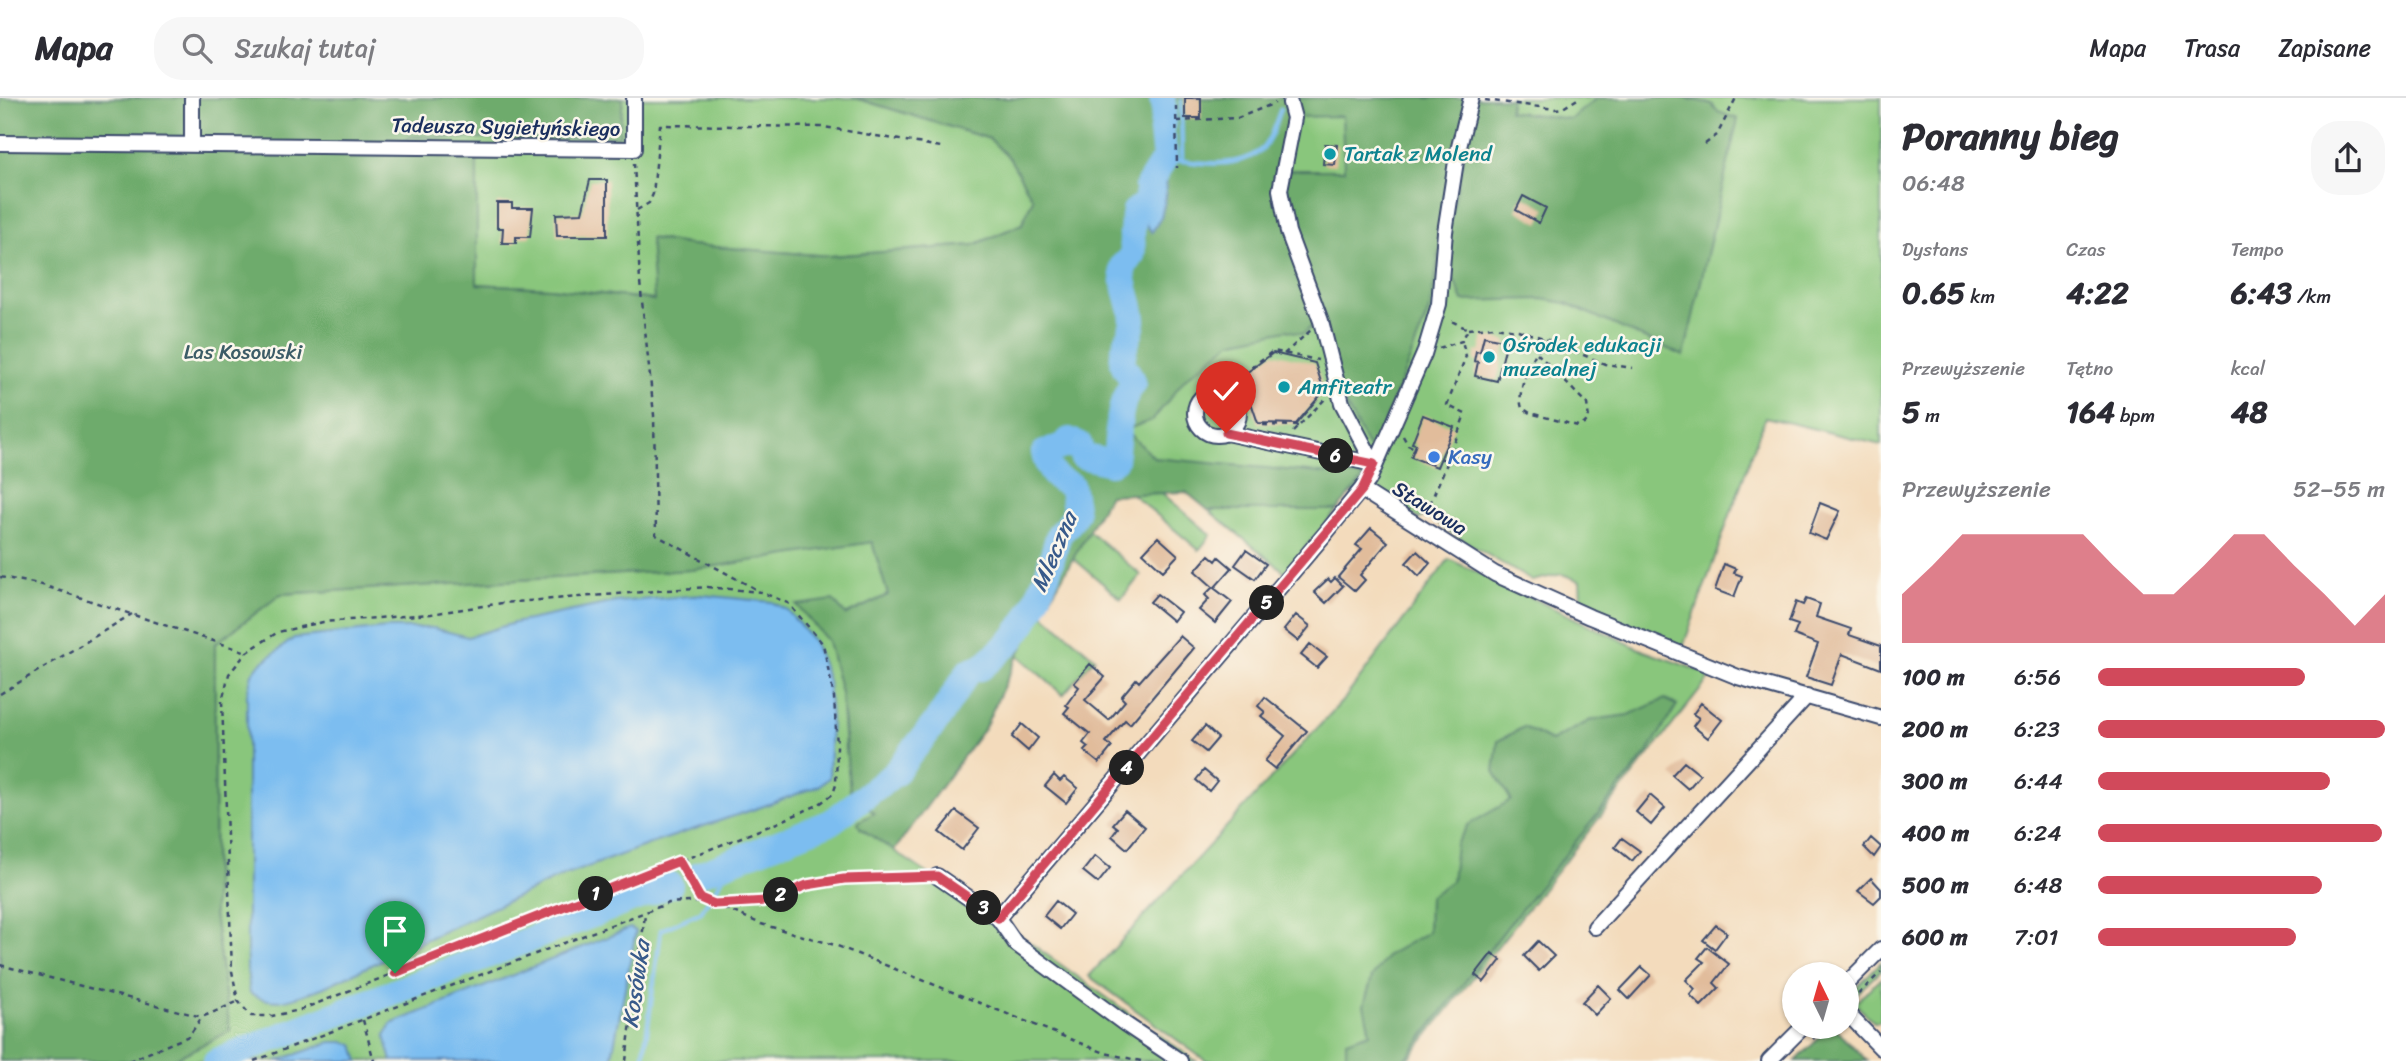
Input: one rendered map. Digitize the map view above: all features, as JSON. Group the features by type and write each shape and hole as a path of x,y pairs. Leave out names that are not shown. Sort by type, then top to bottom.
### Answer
{"street":[{"path":"192,98 192,144"},
{"path":"634,98 634,149"},
{"path":"1362,490 1424,354 1436,313 1457,155 1471,98"},
{"path":"1286,105 1294,118 1280,197 1288,232 1321,321 1342,403 1374,464"},
{"name":"Tadeusza Sygietyńskiego","path":"0,143 634,149"},
{"path":"1226,433 1236,425 1239,412 1234,399 1219,391 1209,392 1198,401 1196,415 1198,422 1208,432 1226,433 1374,464"},
{"name":"Stawowa","path":"998,918 1362,490 1495,574 1738,677 1881,718"},
{"path":"1595,927 1807,696"},
{"path":"937,876 998,918 1016,944 1180,1061"},
{"path":"1859,971 1881,949"},
{"path":"1859,1025 1881,1048"},
{"path":"1769,1061 1790,1040"}],"path":[{"path":"1471,98 1555,109 1563,108 1580,98"},
{"path":"1706,144 1717,135 1736,98"},
{"path":"1177,121 1238,118 1286,105"},
{"path":"1176,106 1177,168"},
{"path":"636,210 649,203 653,194 660,125 824,127 941,147"},
{"path":"634,149 640,282 654,415 656,535 761,592 788,603 823,644 834,697 837,746 836,785 833,794 818,805 300,1010 272,1016 251,1016 238,1001 232,971 222,701 229,674 247,652 278,632 323,622 430,614 502,603 706,587 761,592"},
{"path":"1436,313 1468,329 1493,327 1518,330 1605,364 1633,368"},
{"path":"1284,354 1321,321"},
{"path":"1424,516 1465,414 1447,405 1466,356 1462,341 1468,329"},
{"path":"1537,353 1587,404 1588,419 1584,424 1578,426 1530,413 1522,408 1520,392 1537,353 1544,338"},
{"path":"1424,354 1462,341"},
{"path":"1219,391 1273,351 1331,362"},
{"path":"1281,444 1338,387"},
{"path":"1261,425 1298,426"},
{"path":"1439,458 1448,461"},
{"path":"0,578 39,584 247,652"},
{"path":"0,694 132,614"},
{"path":"679,861 700,898 761,924 835,944 1105,1053 1141,1061"},
{"path":"254,1061 669,903 767,901 807,885 844,879 937,876"},
{"path":"626,1061 645,914"},
{"path":"0,965 202,1017"},
{"path":"1859,993 1881,972"},
{"path":"129,1061 189,1036 202,1017 238,1001"},
{"path":"363,1020 374,1061"}],"green space":[{"name":"Las Kosowski","path":"0,98 623,98 619,137 411,137 396,147 477,156 477,284 550,288 654,300 650,238 691,245 830,256 974,245 1022,224 1033,199 1010,159 990,139 855,98 1286,98 1291,117 1278,190 1319,320 1303,334 1287,330 1231,342 1185,379 1153,420 1125,430 1155,458 1365,477 1337,510 1208,510 1186,492 1109,495 1018,655 985,727 894,851 860,828 858,822 874,813 850,792 841,693 828,641 797,605 833,600 846,615 888,595 872,542 691,570 281,594 215,644 214,914 230,1031 170,1061 0,1061","holes":["1157,160 1165,171 1166,196 1150,171"]},
{"path":"623,98 855,98 990,139 1010,159 1034,199 1022,224 974,245 830,256 691,245 651,238 655,300 550,288 477,284 477,156 396,148 411,137 619,137"},
{"path":"1072,98 1881,98 1881,445 1765,417 1683,647 1587,607 1581,599 1580,581 1562,574 1532,581 1444,529 1426,513 1419,519 1372,494 1279,484 855,482 1043,226"},
{"path":"1291,98 1467,98 1430,308 1372,454 1344,402 1290,231 1285,170 1344,170 1342,116 1296,117"},
{"path":"1475,98 1511,98 1509,111 1571,119 1597,98 1685,98 1712,104 1718,112 1738,119 1684,356 1566,303 1541,299 1463,301 1455,282 1444,281 1448,232"},
{"path":"1162,493 1211,535 1199,550 1132,494"},
{"path":"1208,510 1337,510 1285,572"},
{"path":"1089,531 1141,575 1121,599 1073,558"},
{"path":"872,542 888,595 845,615 797,605 828,641 841,693 845,751 875,813 859,822 860,828 1019,935 1196,1061 170,1061 230,1031 214,914 215,644 281,594 691,570"},
{"path":"1449,559 1644,651 1712,675 1407,1061 1206,1061 1089,976 1345,698"},
{"path":"1042,613 1095,658 1063,695 1018,655"},
{"path":"1665,699 1677,705 1648,752 1404,1061 1346,1061 1346,1041 1370,1033 1364,1005 1372,977 1388,955 1428,932 1429,897 1452,881 1456,844 1468,825 1511,800 1494,771 1498,741 1524,727 1551,741 1591,720 1628,715"},
{"path":"1881,962 1881,970 1859,991 1859,985"},
{"path":"1881,978 1881,1021 1875,1023 1859,1008 1859,998"},
{"path":"1817,1040 1847,1040 1867,1061 1796,1061"}],"water":[{"path":"1167,135 1168,149 1174,153 1174,166 1165,171 1166,196 1161,217 1152,232 1146,225 1145,192 1150,171 1157,160 1158,136"},
{"path":"702,595 772,602 787,610 814,642 828,681 831,718 829,778 819,786 555,879 322,988 278,1001 250,993 247,969 247,694 252,674 259,665 294,638 387,628 433,628 468,637 514,623 616,602"},
{"path":"630,928 636,931 611,1061 392,1061 385,1036 391,1024"},
{"path":"331,1042 354,1045 359,1061 277,1061"}],"building":[{"path":"1185,98 1201,98 1201,118 1185,118"},
{"name":"Tartak z Molend","path":"1325,144 1337,145 1335,165 1323,164"},
{"path":"590,180 607,180 607,236 557,236 556,214 582,213"},
{"path":"1523,196 1546,208 1539,223 1516,210"},
{"path":"497,203 512,203 512,208 533,208 530,237 516,237 516,243 502,243 503,228 497,228"},
{"name":"Ośrodek edukacji muzealnej","path":"1484,336 1507,341 1497,381 1475,376 1478,362 1474,361 1476,351 1480,352"},
{"name":"Amfiteatr","path":"1273,353 1315,363 1324,391 1296,424 1258,423 1242,376"},
{"path":"1423,415 1454,427 1437,467 1411,457 1416,444 1412,443"},
{"path":"1820,503 1840,511 1826,540 1809,533"},
{"path":"1371,528 1388,542 1360,575 1365,580 1355,591 1338,577 1362,549 1356,545"},
{"path":"1158,537 1178,555 1163,571 1143,553"},
{"path":"1246,550 1266,564 1255,579 1235,565"},
{"path":"1417,551 1430,563 1419,576 1406,563"},
{"path":"1209,555 1216,561 1219,557 1232,568 1214,588 1232,602 1215,623 1199,610 1209,599 1205,595 1213,587 1195,571"},
{"path":"1724,564 1736,569 1734,573 1742,576 1734,597 1715,590"},
{"path":"1335,578 1343,586 1326,603 1314,592 1328,579 1331,582"},
{"path":"1157,594 1180,612 1173,621 1150,602"},
{"path":"1806,599 1820,604 1816,617 1851,629 1849,635 1881,646 1881,669 1842,654 1831,685 1806,677 1818,644 1794,635 1798,625 1789,622 1796,602 1803,605"},
{"path":"1296,615 1310,626 1298,641 1284,630"},
{"path":"1180,636 1194,648 1130,724 1125,720 1106,742 1112,747 1099,763 1084,751 1088,747 1083,743 1090,734 1064,713 1069,707 1066,705 1079,687 1074,683 1090,664 1105,677 1085,700 1109,720 1125,701 1121,697 1136,679 1139,682"},
{"path":"1310,644 1327,657 1317,668 1301,655"},
{"path":"1265,697 1307,731 1275,769 1265,761 1285,736 1261,716 1265,712 1258,706"},
{"path":"1701,703 1722,720 1708,738 1693,726 1699,718 1693,714"},
{"path":"1022,724 1038,738 1028,751 1012,737"},
{"path":"1205,726 1218,738 1206,752 1192,741"},
{"path":"1684,762 1700,775 1688,789 1672,775"},
{"path":"1204,770 1217,781 1209,791 1196,780"},
{"path":"1054,775 1060,781 1064,777 1078,788 1066,803 1045,786"},
{"path":"1650,795 1665,808 1651,825 1636,812"},
{"path":"1125,810 1145,827 1127,849 1112,836 1118,828 1113,824"},
{"path":"956,811 979,828 962,850 939,832"},
{"path":"1622,838 1640,851 1632,861 1615,847"},
{"path":"1871,838 1881,847 1874,857 1864,847"},
{"path":"1095,856 1110,868 1098,883 1083,871"},
{"path":"1871,878 1881,889 1881,896 1874,903 1858,891"},
{"path":"1056,901 1072,914 1060,929 1044,916"},
{"path":"1716,925 1727,933 1715,949 1703,940"},
{"path":"1538,941 1554,956 1539,971 1524,956"},
{"path":"1707,947 1729,964 1714,983 1719,988 1701,1006 1690,995 1695,989 1686,980 1704,962 1698,958"},
{"path":"1492,953 1501,960 1484,982 1475,975"},
{"path":"1642,967 1651,975 1629,999 1620,990"},
{"path":"1598,985 1611,998 1595,1015 1582,1002"}],"waterway":[{"name":"Mleczna","path":"699,874 831,822 894,774 936,722 969,671 981,668 1012,640 1025,622 1048,572 1059,534 1076,513 1071,485 1053,474 1044,453 1064,446 1069,440 1079,444 1082,456 1111,463 1115,460 1124,399 1133,383 1123,363 1123,352 1133,320 1123,265 1132,255 1135,211 1148,201 1147,187 1165,158 1162,98"},
{"path":"1181,101 1182,161"},
{"path":"1169,159 1217,163 1252,156 1262,149 1268,140 1281,109"},
{"name":"Kosówka","path":"643,1061 661,930 701,912 730,862"},
{"name":"Mleczna","path":"216,1061 670,885"}],"place":[{"name":"Tartak z Molend","path":"1330,154"},
{"name":"Ośrodek edukacji muzealnej","path":"1489,357"},
{"name":"Amfiteatr","path":"1284,387"},
{"name":"Kasy","path":"1434,457"}],"route":[{"path":"395,973 679,861 700,898 714,904 767,901 807,885 844,879 937,876 998,918 1362,490 1369,480 1374,464 1226,433"}]}
